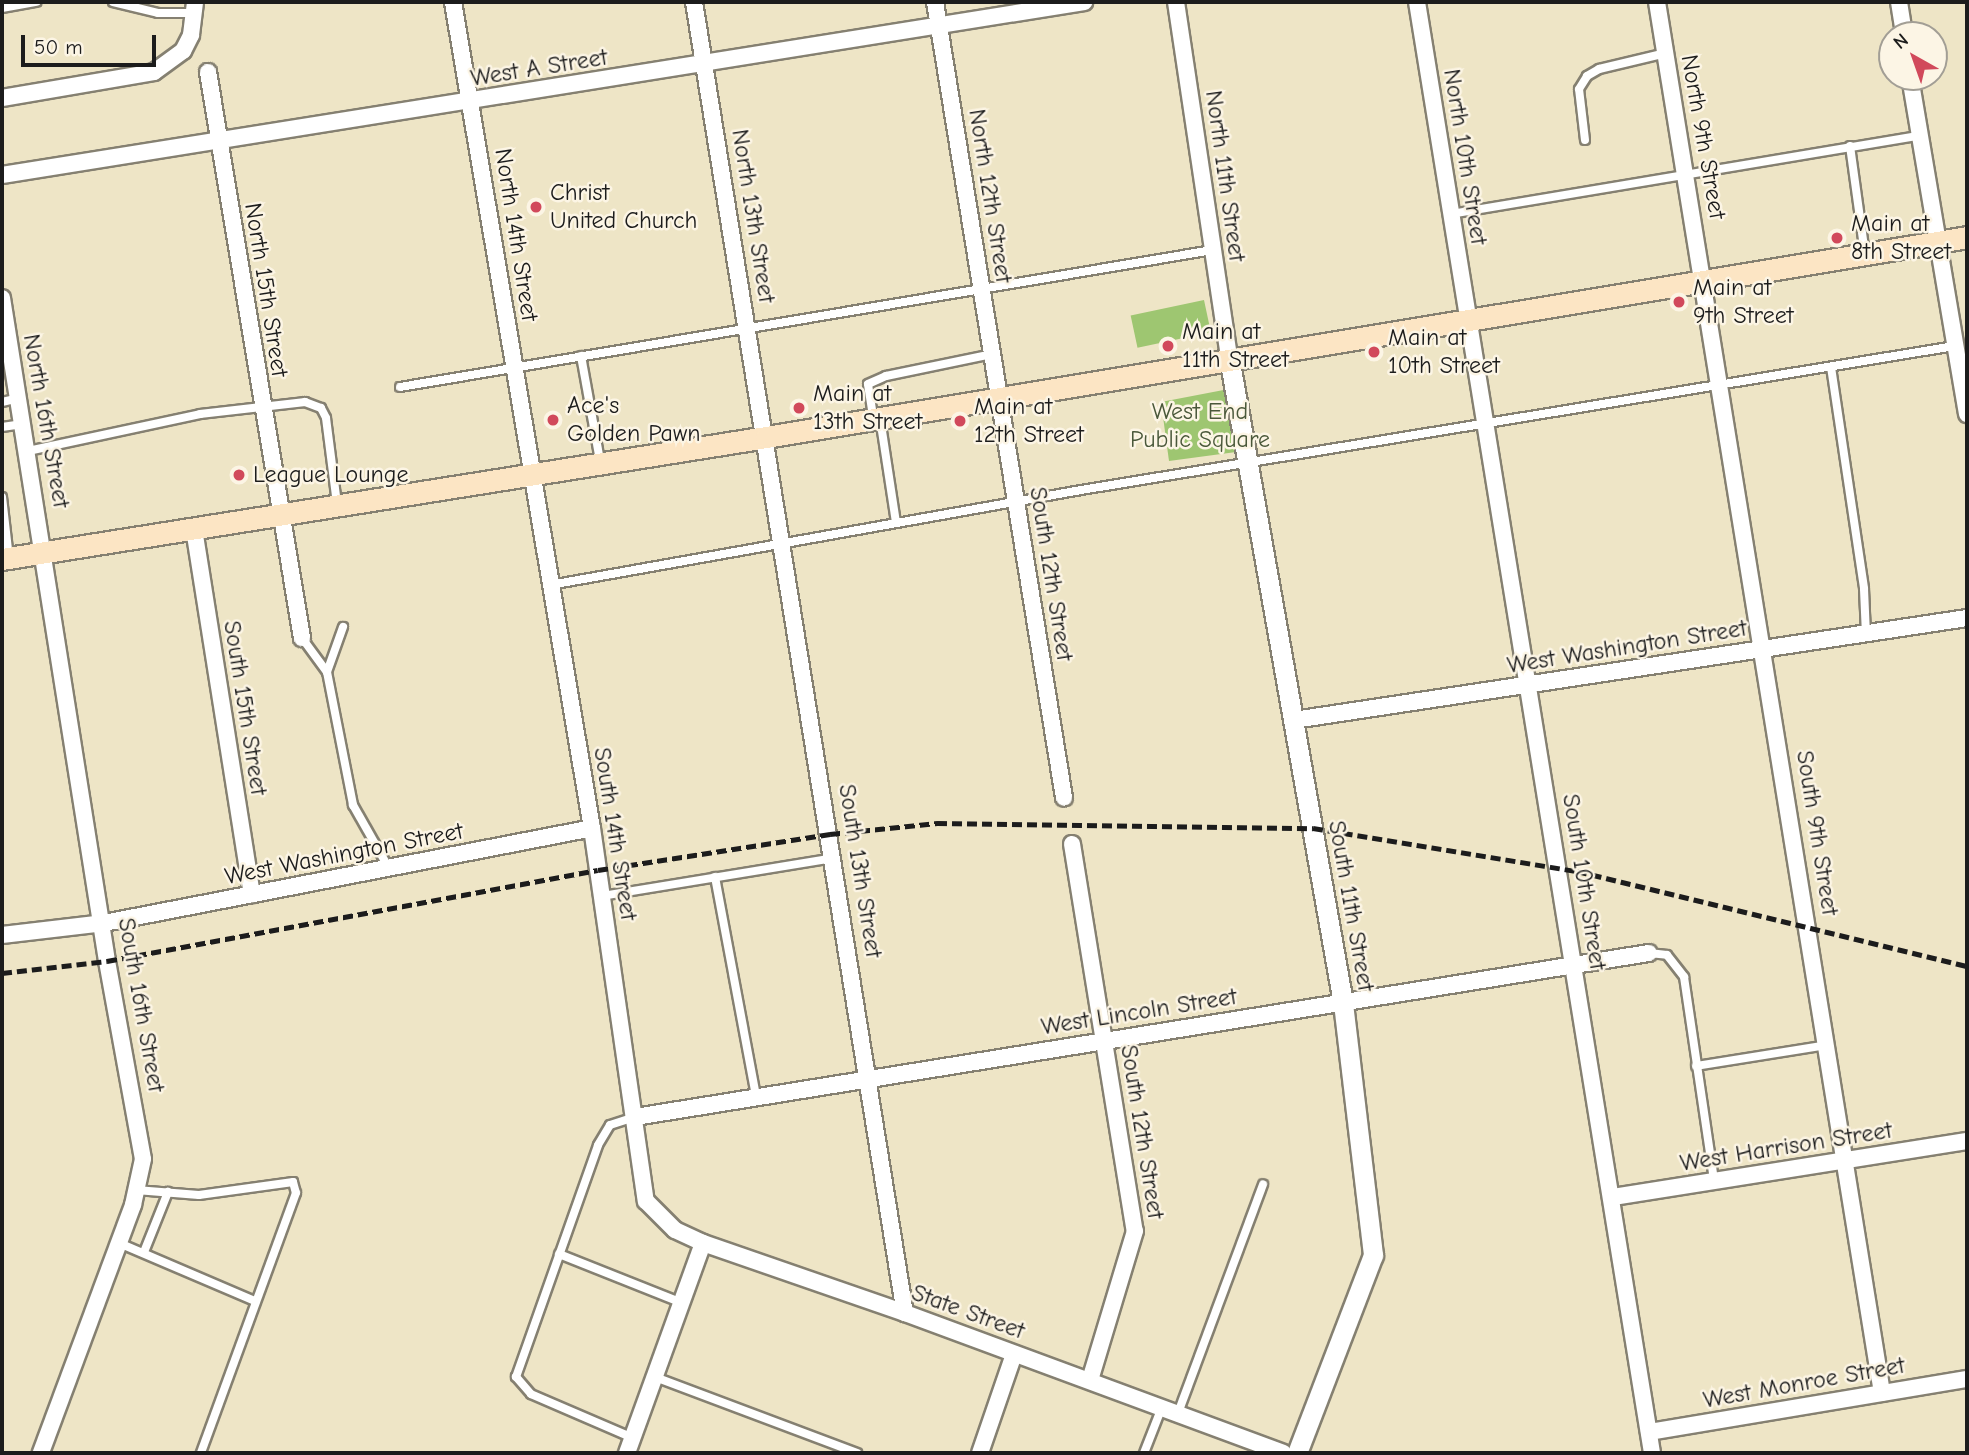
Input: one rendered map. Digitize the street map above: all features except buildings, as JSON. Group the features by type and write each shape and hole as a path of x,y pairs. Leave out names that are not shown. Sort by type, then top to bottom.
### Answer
{"main road":[{"path":"5,558 766,438 1229,357 1967,237"}],"street":[{"name":"North 14th Street","path":"453,2 532,475"},
{"name":"North 13th Street","path":"694,2 766,438"},
{"name":"North 12th Street","path":"936,2 1000,398"},
{"name":"West A Street","path":"2,175 1084,2"},
{"name":"North 11th Street","path":"1176,2 1229,357"},
{"name":"North 10th Street","path":"1417,2 1468,318"},
{"name":"North 9th Street","path":"1657,2 1704,281"},
{"path":"1899,2 1902,21"},
{"path":"2,98 138,77 171,63 183,51 195,7"},
{"name":"North 15th Street","path":"208,72 302,638"},
{"path":"1912,91 1935,242 1967,414"},
{"name":"South 9th Street","path":"1704,281 1882,1393"},
{"name":"North 16th Street","path":"2,299 7,364 19,398 45,552"},
{"name":"South 10th Street","path":"1468,318 1613,1197 1652,1453"},
{"name":"South 11th Street","path":"1229,357 1343,1003 1373,1255 1297,1453"},
{"name":"South 12th Street","path":"1000,398 1065,798"},
{"name":"South 13th Street","path":"766,438 905,1312"},
{"name":"South 14th Street","path":"532,475 592,828 646,1201"},
{"name":"South 15th Street","path":"194,529 252,894"},
{"name":"South 16th Street","path":"41,1453 119,1243 143,1159 45,552"},
{"name":"West Washington Street","path":"1294,720 1967,618"},
{"name":"West Washington Street","path":"2,935 104,923 390,870 592,828"},
{"name":"South 12th Street","path":"1072,844 1135,1231 1090,1380"},
{"name":"West Lincoln Street","path":"635,1117 1649,953"},
{"name":"West Harrison Street","path":"1613,1197 1967,1141"},
{"name":"State Street","path":"646,1201 675,1230 703,1244 905,1312 1283,1453"},
{"path":"630,1446 703,1244"},
{"path":"980,1453 1014,1354"},
{"name":"West Monroe Street","path":"1649,1432 1967,1379"}],"lane":[{"path":"2,8 36,2"},
{"path":"113,2 159,13 195,7"},
{"path":"1585,140 1579,89 1587,76 1599,69 1666,53"},
{"path":"1451,214 1919,136"},
{"path":"1850,146 1865,254"},
{"path":"400,387 1213,250"},
{"path":"550,585 896,522 1955,346"},
{"path":"896,522 868,384 886,376 992,354"},
{"path":"581,356 600,464"},
{"path":"1831,367 1864,589 1866,634"},
{"path":"2,402 19,398"},
{"path":"28,450 200,414 305,402 321,408 337,507"},
{"path":"2,427 23,424"},
{"path":"2,497 5,558"},
{"path":"327,672 343,627"},
{"path":"302,638 327,672 353,804 390,870"},
{"path":"602,896 834,858"},
{"path":"715,877 756,1097"},
{"path":"1649,953 1667,955 1685,977 1714,1181"},
{"path":"1696,1066 1828,1045"},
{"path":"630,1446 531,1394 517,1383 520,1362 598,1144 610,1125 635,1117"},
{"path":"136,1190 199,1195 293,1182 296,1194 201,1453"},
{"path":"1144,1453 1170,1410 1263,1184"},
{"path":"144,1252 169,1192"},
{"path":"119,1243 255,1301"},
{"path":"559,1254 682,1303"},
{"path":"655,1377 857,1453"}],"green space":[{"name":"West End Public Square","path":"1204,300 1211,332 1138,348 1131,316"},
{"name":"West End Public Square","path":"1234,388 1236,452 1169,461 1161,402"}],"railway":[{"path":"2,973 107,961 598,870 830,834 937,823 1313,828 1577,871 1967,966"}],"place":[{"name":"Christ United Church","path":"536,207"},
{"name":"Main at 8th Street","path":"1837,238"},
{"name":"Main at 9th Street","path":"1679,302"},
{"name":"Main at 11th Street","path":"1168,346"},
{"name":"Main at 10th Street","path":"1374,352"},
{"name":"Main at 13th Street","path":"799,408"},
{"name":"Ace's Golden Pawn","path":"553,420"},
{"name":"Main at 12th Street","path":"960,421"},
{"name":"League Lounge","path":"239,475"}]}
